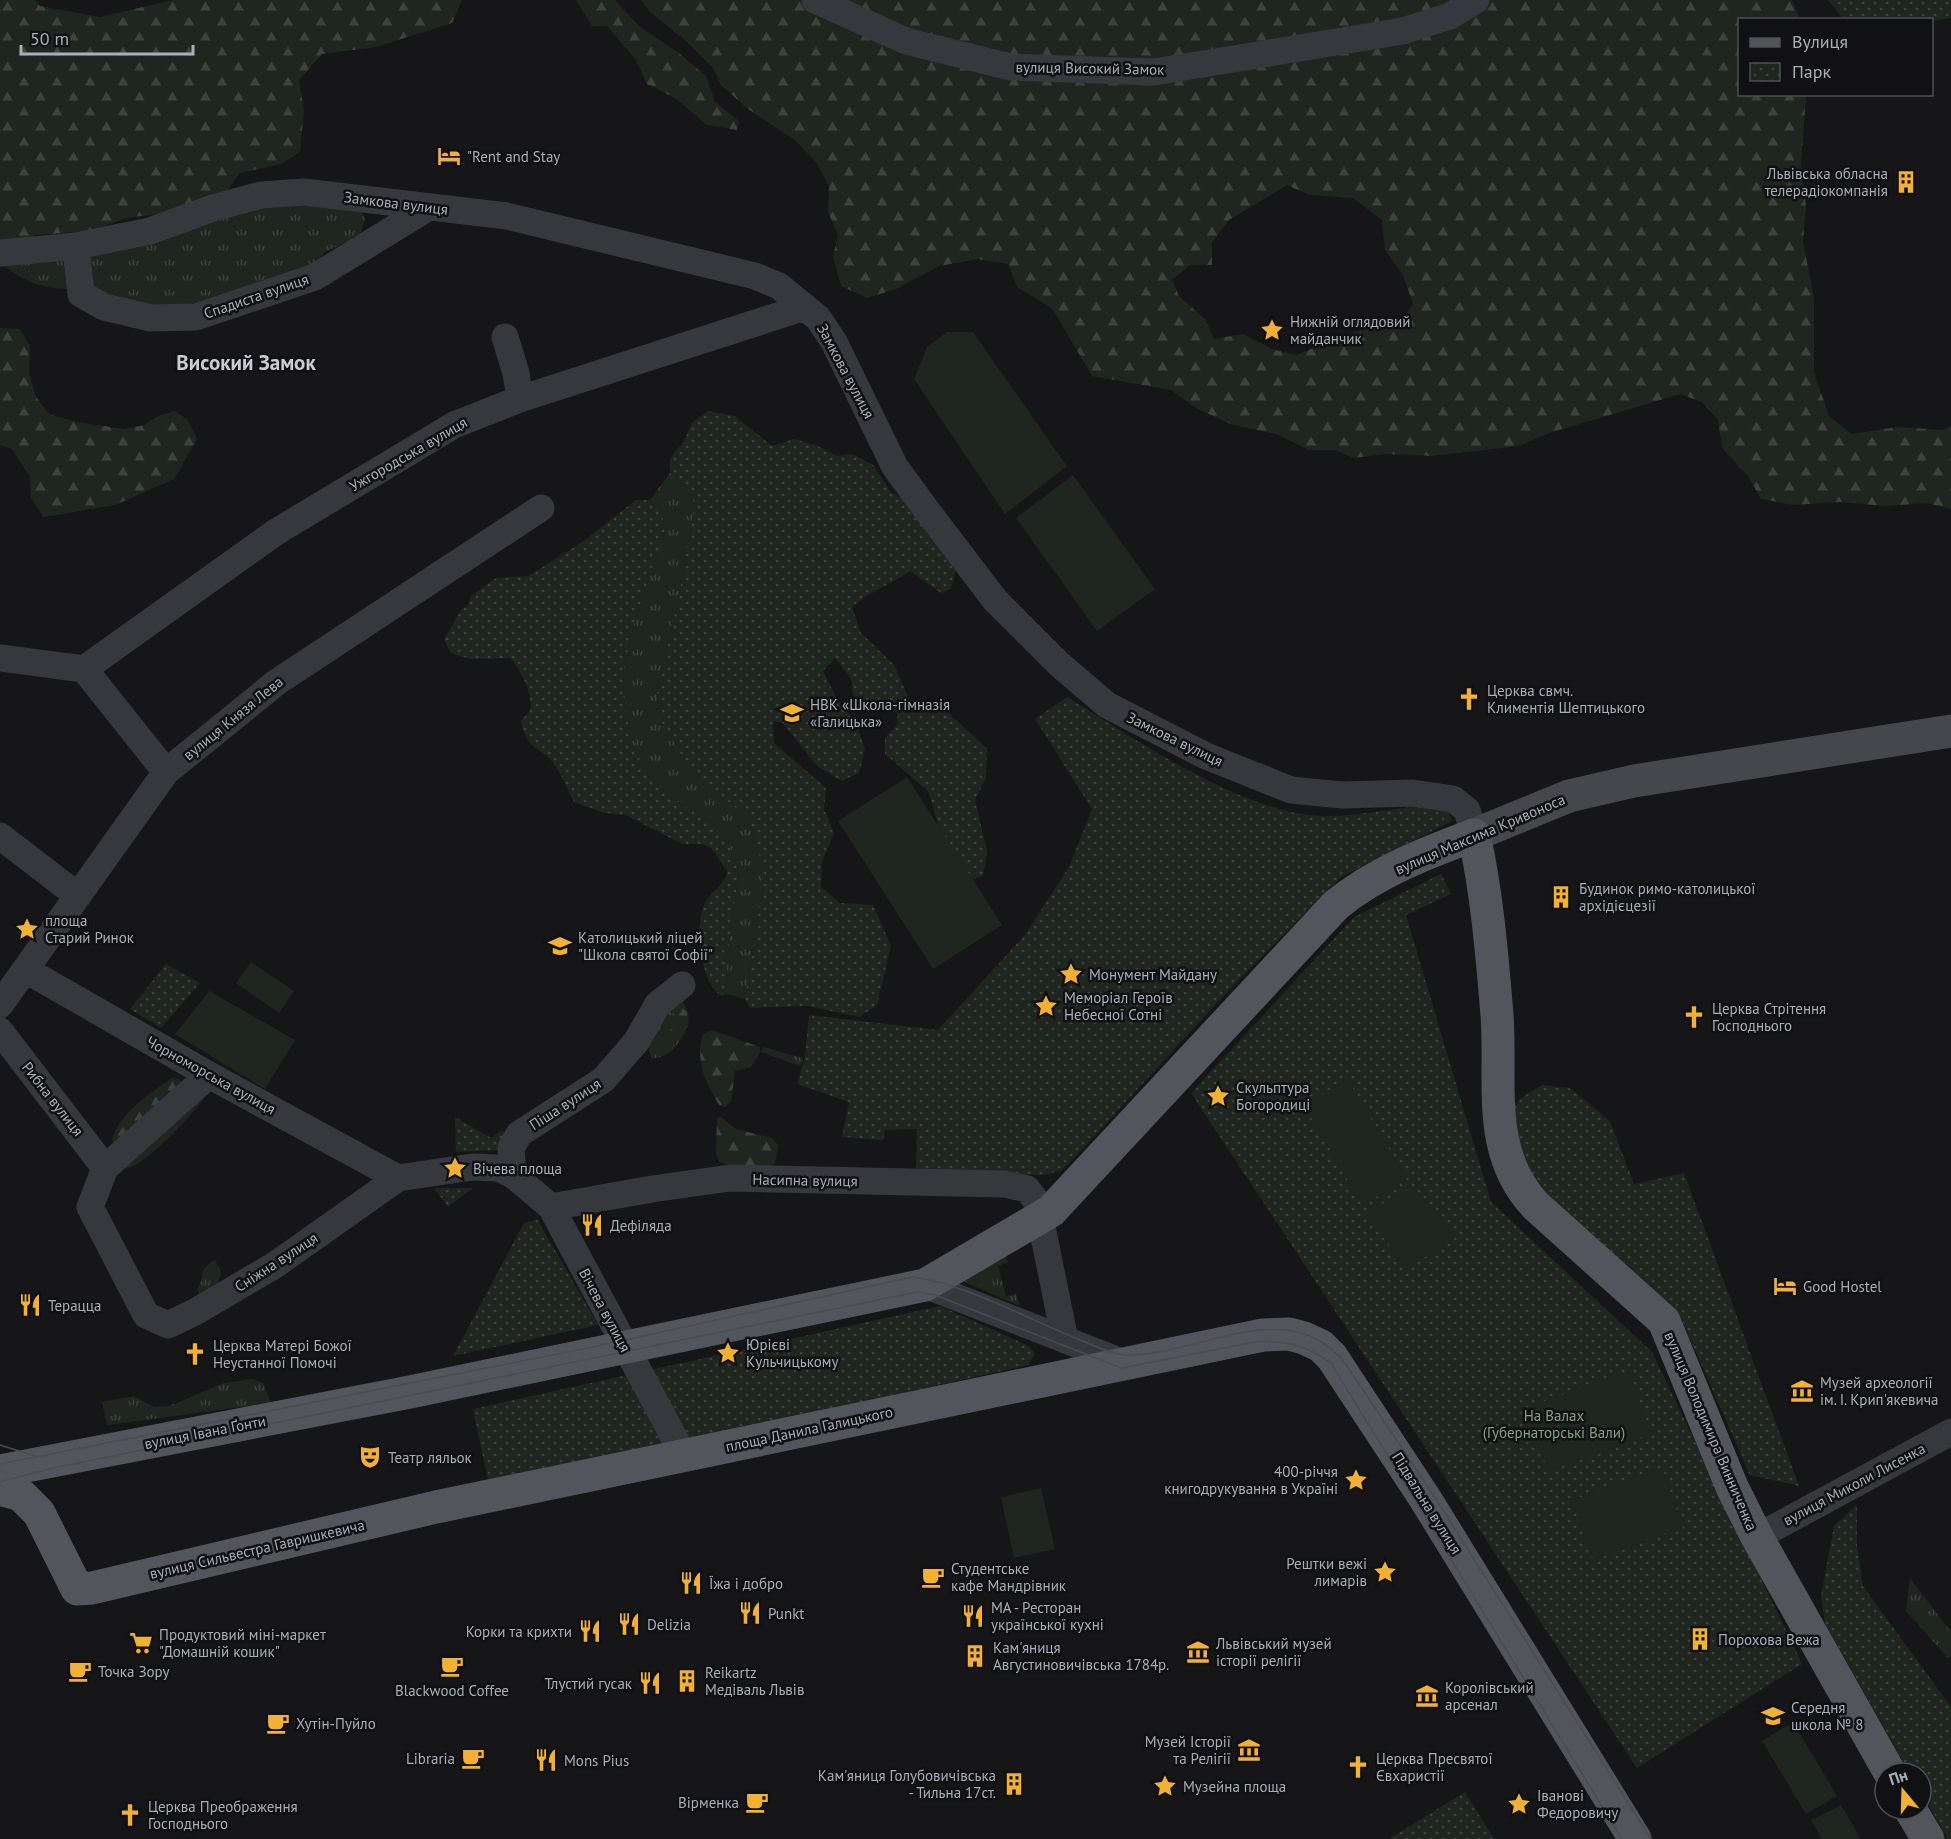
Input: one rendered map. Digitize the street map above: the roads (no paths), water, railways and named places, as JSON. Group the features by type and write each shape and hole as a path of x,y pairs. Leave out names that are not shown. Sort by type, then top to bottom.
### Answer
{"main road":[{"name":"вулиця Максима Кривоноса","path":"1040,1218 1078,1183 1336,905 1356,889 1414,859 1569,796 1634,781 1951,731"},
{"name":"вулиця Володимира Винниченка","path":"1474,834 1482,870 1497,1017 1498,1118 1508,1167 1519,1188 1536,1206 1664,1321 1732,1487 1757,1537 1883,1761"},
{"path":"625,1347 925,1285 1040,1218"},
{"name":"Підвальна вулиця","path":"1122,1362 1263,1335 1289,1334 1321,1346 1332,1357 1426,1500 1635,1839"},
{"name":"вулиця Івана Ґонти","path":"0,1471 410,1392 625,1347"},
{"name":"площа Данила Галицького","path":"436,1508 1122,1362"},
{"name":"вулиця Сильвестра Гавришкевича","path":"0,1488 21,1495 39,1513 77,1589 92,1588 436,1508"},
{"path":"1917,1821 1928,1839"}],"street":[{"name":"вулиця Високий Замок","path":"815,0 906,41 1010,67 1154,72 1403,31 1449,16 1476,0"},
{"name":"Замкова вулиця","path":"0,253 76,246 150,231 213,208 261,195 304,192 507,216 755,276 779,286 818,318 834,342 895,466 925,508 995,600 1059,664 1107,705 1206,756 1291,790 1342,795 1413,793 1453,799 1467,810 1474,834"},
{"name":"Спадиста вулиця","path":"76,246 81,294 104,307 151,318 196,316 315,277 429,207"},
{"name":"Ужгородська вулиця","path":"84,669 276,532 454,425 520,399 805,307"},
{"path":"505,337 516,373 520,399"},
{"name":"вулиця Князя Лева","path":"0,1005 166,772 278,681 541,508"},
{"path":"0,658 84,669 166,772"},
{"path":"0,836 78,896"},
{"name":"Чорноморська вулиця","path":"27,970 209,1075 398,1178"},
{"name":"Піша вулиця","path":"513,1175 511,1148 519,1134 603,1080 636,1042 658,1004 682,985"},
{"name":"Рибна вулиця","path":"0,1031 105,1168"},
{"path":"105,1168 209,1075"},
{"path":"398,1178 472,1167 498,1168 513,1175"},
{"name":"Сніжна вулиця","path":"105,1168 90,1207 146,1315 168,1325 195,1312 275,1265 398,1178"},
{"name":"Вічева вулиця","path":"513,1175 552,1207 684,1456"},
{"name":"Насипна вулиця","path":"552,1207 652,1189 730,1179 1004,1184 1027,1189 1037,1202 1040,1218"},
{"path":"1040,1218 1065,1340"},
{"path":"925,1285 1122,1362"},
{"name":"вулиця Миколи Лисенка","path":"1757,1537 1951,1432"}],"tram line":[{"path":"0,1464 588,1348 912,1277 955,1287 1108,1351 1126,1355 1154,1353 1241,1333 1270,1330 1297,1332 1322,1342 1345,1363 1434,1496 1651,1839"},
{"path":"0,1482 49,1469 917,1292 935,1295 1121,1368 1255,1342 1286,1343 1314,1352 1331,1363 1622,1839"},
{"path":"0,1445 35,1456"}],"place":[{"name":"\"Rent and Stay","path":"449,156"},
{"name":"Львівська обласна телерадіокомпанія","path":"1906,182"},
{"name":"Нижній оглядовий майданчик","path":"1272,330"},
{"name":"Церква свмч. Климентія Шептицького","path":"1469,699"},
{"name":"НВК «Школа-гімназія «Галицька»","path":"792,713"},
{"name":"Будинок римо-католицької архідієцезії","path":"1561,897"},
{"name":"площа Старий Ринок","path":"27,929"},
{"name":"Католицький ліцей \"Школа святої Софії\"","path":"560,946"},
{"name":"Монумент Майдану","path":"1071,974"},
{"name":"Меморіал Героїв Небесної Сотні","path":"1046,1006"},
{"name":"Церква Стрітення Господнього","path":"1694,1017"},
{"name":"Скульптура Богородиці","path":"1218,1096"},
{"name":"Вічева площа","path":"455,1168"},
{"name":"Дефіляда","path":"592,1225"},
{"name":"Good Hostel","path":"1785,1286"},
{"name":"Терацца","path":"30,1305"},
{"name":"Юрієві Кульчицькому","path":"728,1353"},
{"name":"Церква Матері Божої Неустанної Помочі","path":"195,1354"},
{"name":"Музей археології ім. І. Крип'якевича","path":"1802,1391"},
{"name":"Театр ляльок","path":"370,1457"},
{"name":"400-річчя книгодрукування в Україні","path":"1356,1480"},
{"name":"Рештки вежі лимарів","path":"1385,1572"},
{"name":"Студентське кафе Мандрівник","path":"933,1577"},
{"name":"Їжа і добро","path":"691,1583"},
{"name":"Punkt","path":"750,1613"},
{"name":"МА - Ресторан української кухні","path":"973,1616"},
{"name":"Delizia","path":"629,1624"},
{"name":"Корки та крихти","path":"590,1631"},
{"name":"Порохова Вежа","path":"1700,1639"},
{"name":"Продуктовий міні-маркет \"Домашній кошик\"","path":"141,1643"},
{"name":"Львівський музей історії релігії","path":"1198,1652"},
{"name":"Кам'яниця Августиновичівська 1784р.","path":"975,1656"},
{"name":"Blackwood Coffee","path":"452,1666"},
{"name":"Точка Зору","path":"80,1671"},
{"name":"Reikartz Медіваль Львів","path":"687,1681"},
{"name":"Тлустий гусак","path":"650,1683"},
{"name":"Королівський арсенал","path":"1427,1696"},
{"name":"Середня школа № 8","path":"1773,1716"},
{"name":"Хутін-Пуйло","path":"278,1723"},
{"name":"Музей Історії та Релігії","path":"1249,1750"},
{"name":"Libraria","path":"473,1758"},
{"name":"Mons Pius","path":"546,1760"},
{"name":"Церква Пресвятої Євхаристії","path":"1358,1767"},
{"name":"Кам'яниця Голубовичівська - Тильна 17ст.","path":"1014,1784"},
{"name":"Музейна площа","path":"1165,1786"},
{"name":"Вірменка","path":"757,1802"},
{"name":"Іванові Федоровичу","path":"1519,1804"},
{"name":"Церква Преображення Господнього","path":"130,1815"}],"district":[{"name":"Високий Замок","path":"246,362"}],"park label":[{"name":"На Валах (Губернаторські Вали)","path":"1554,1424"}]}
